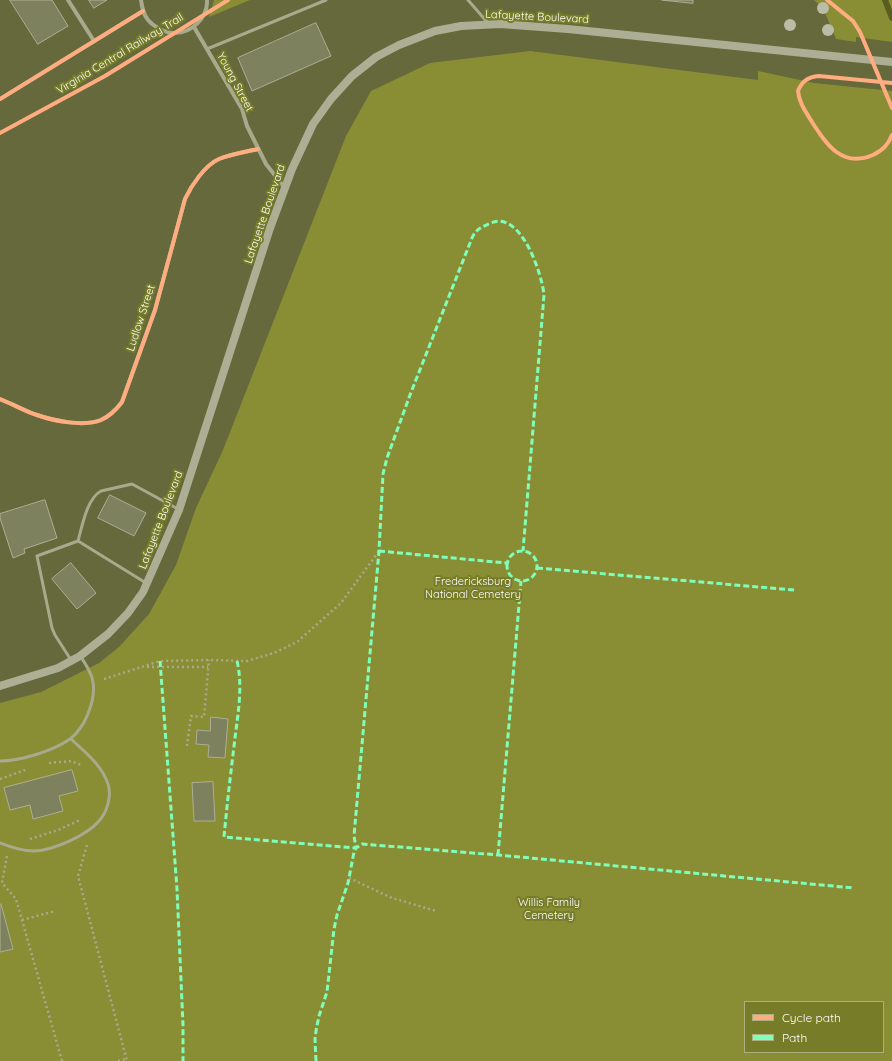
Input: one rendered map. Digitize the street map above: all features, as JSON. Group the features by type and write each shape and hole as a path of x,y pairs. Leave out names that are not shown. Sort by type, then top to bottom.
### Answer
{"main road":[{"name":"Lafayette Boulevard","path":"0,686 58,668 80,656 108,634 128,613 148,584 179,510 284,188 313,124 331,99 358,71 376,57 399,44 435,31 461,26 489,24 568,29 892,62"}],"street":[{"path":"68,0 94,41"},
{"path":"141,0 143,11 148,21 158,28 172,33 194,27 204,14 207,0"},
{"path":"0,100 143,11"},
{"name":"Young Street","path":"194,27 242,109 247,126 266,164 284,188"},
{"name":"Ludlow Street","path":"0,399 36,415 63,421 87,423 101,420 113,413 122,402 155,310 185,199 190,188 202,173 218,160 258,149"}],"lane":[{"path":"207,49 326,0"},
{"path":"468,0 489,24"},
{"path":"78,541 89,504 93,497 101,491 132,484 179,510"},
{"path":"78,541 148,584"},
{"path":"71,660 58,641 52,628 37,556 78,541"},
{"path":"0,761 29,756 53,748 71,739 83,723 94,698 91,674 80,656"},
{"path":"0,843 9,847 39,851 66,842 85,833 99,822 106,810 109,796 108,784 96,763 71,739"}],"path":[{"path":"104,679 160,661 247,661 274,653 297,642 341,603 380,551"},
{"path":"187,746 191,716 204,717 208,660"},
{"path":"145,667 208,667"},
{"path":"44,764 71,761 82,765 85,768"},
{"path":"0,779 30,769"},
{"path":"28,839 58,830 85,818"},
{"path":"78,821 89,839 78,876 126,1060 118,1061"},
{"path":"9,847 2,883 16,899 62,1061"},
{"path":"349,878 392,898 436,911"},
{"path":"22,920 55,910"}],"green space":[{"path":"214,0 250,0 209,17"},
{"path":"814,0 892,0 892,42 856,37 856,42 836,39 823,8"},
{"path":"530,51 758,80 758,71 814,83 892,91 892,1061 0,1061 0,703 41,692 99,663 119,647 149,614 176,565 196,508 223,450 346,136 371,91 430,63"}],"building":[{"path":"10,0 52,0 68,26 38,44"},
{"path":"89,0 107,0 94,8"},
{"path":"662,0 693,0 693,3"},
{"path":"316,23 331,56 252,91 238,58"},
{"path":"110,495 146,513 134,536 98,518"},
{"path":"45,500 57,538 24,549 25,553 13,558 0,514"},
{"path":"71,563 96,593 77,609 52,579"},
{"path":"211,717 228,719 225,758 208,757 209,745 196,744 197,730 210,731"},
{"path":"72,770 78,791 59,796 63,811 33,819 30,805 10,810 4,788"},
{"path":"213,782 215,821 194,821 192,783"},
{"path":"1,904 13,949 0,952 0,905"}],"waterway":[{"path":"885,0 892,18"}],"marked path":[{"path":"237,661 240,680 239,700 224,837 356,848 354,836 379,551 383,474 387,458 410,395 472,238 475,232 482,227 491,223 502,222 512,226 528,246 539,273 544,295 523,551"},
{"path":"379,551 506,563"},
{"path":"522,551 533,555 537,566 533,577 522,581 511,577 507,566 511,555 522,551"},
{"path":"537,568 794,590"},
{"path":"498,855 521,581"},
{"path":"160,661 177,889 183,1025 183,1061"},
{"path":"316,1061 316,1031 327,992 334,929 337,915 348,883 354,852 356,848 362,844 854,888"}],"cycle path":[{"name":"Virginia Central Railway Trail","path":"0,133 105,76 228,0"},
{"path":"827,0 853,21 860,32 892,108"},
{"path":"0,99 143,11"},
{"path":"892,83 819,76 806,80 798,91 803,107 818,131 836,152 844,156 852,159 873,155 885,147 892,135"},
{"path":"0,399 28,412 69,422 94,422 110,415 122,402 155,310 185,199 199,176 214,162 228,156 258,149"}],"park label":[{"name":"Fredericksburg National Cemetery","path":"473,588"},
{"name":"Willis Family Cemetery","path":"549,909"}]}
